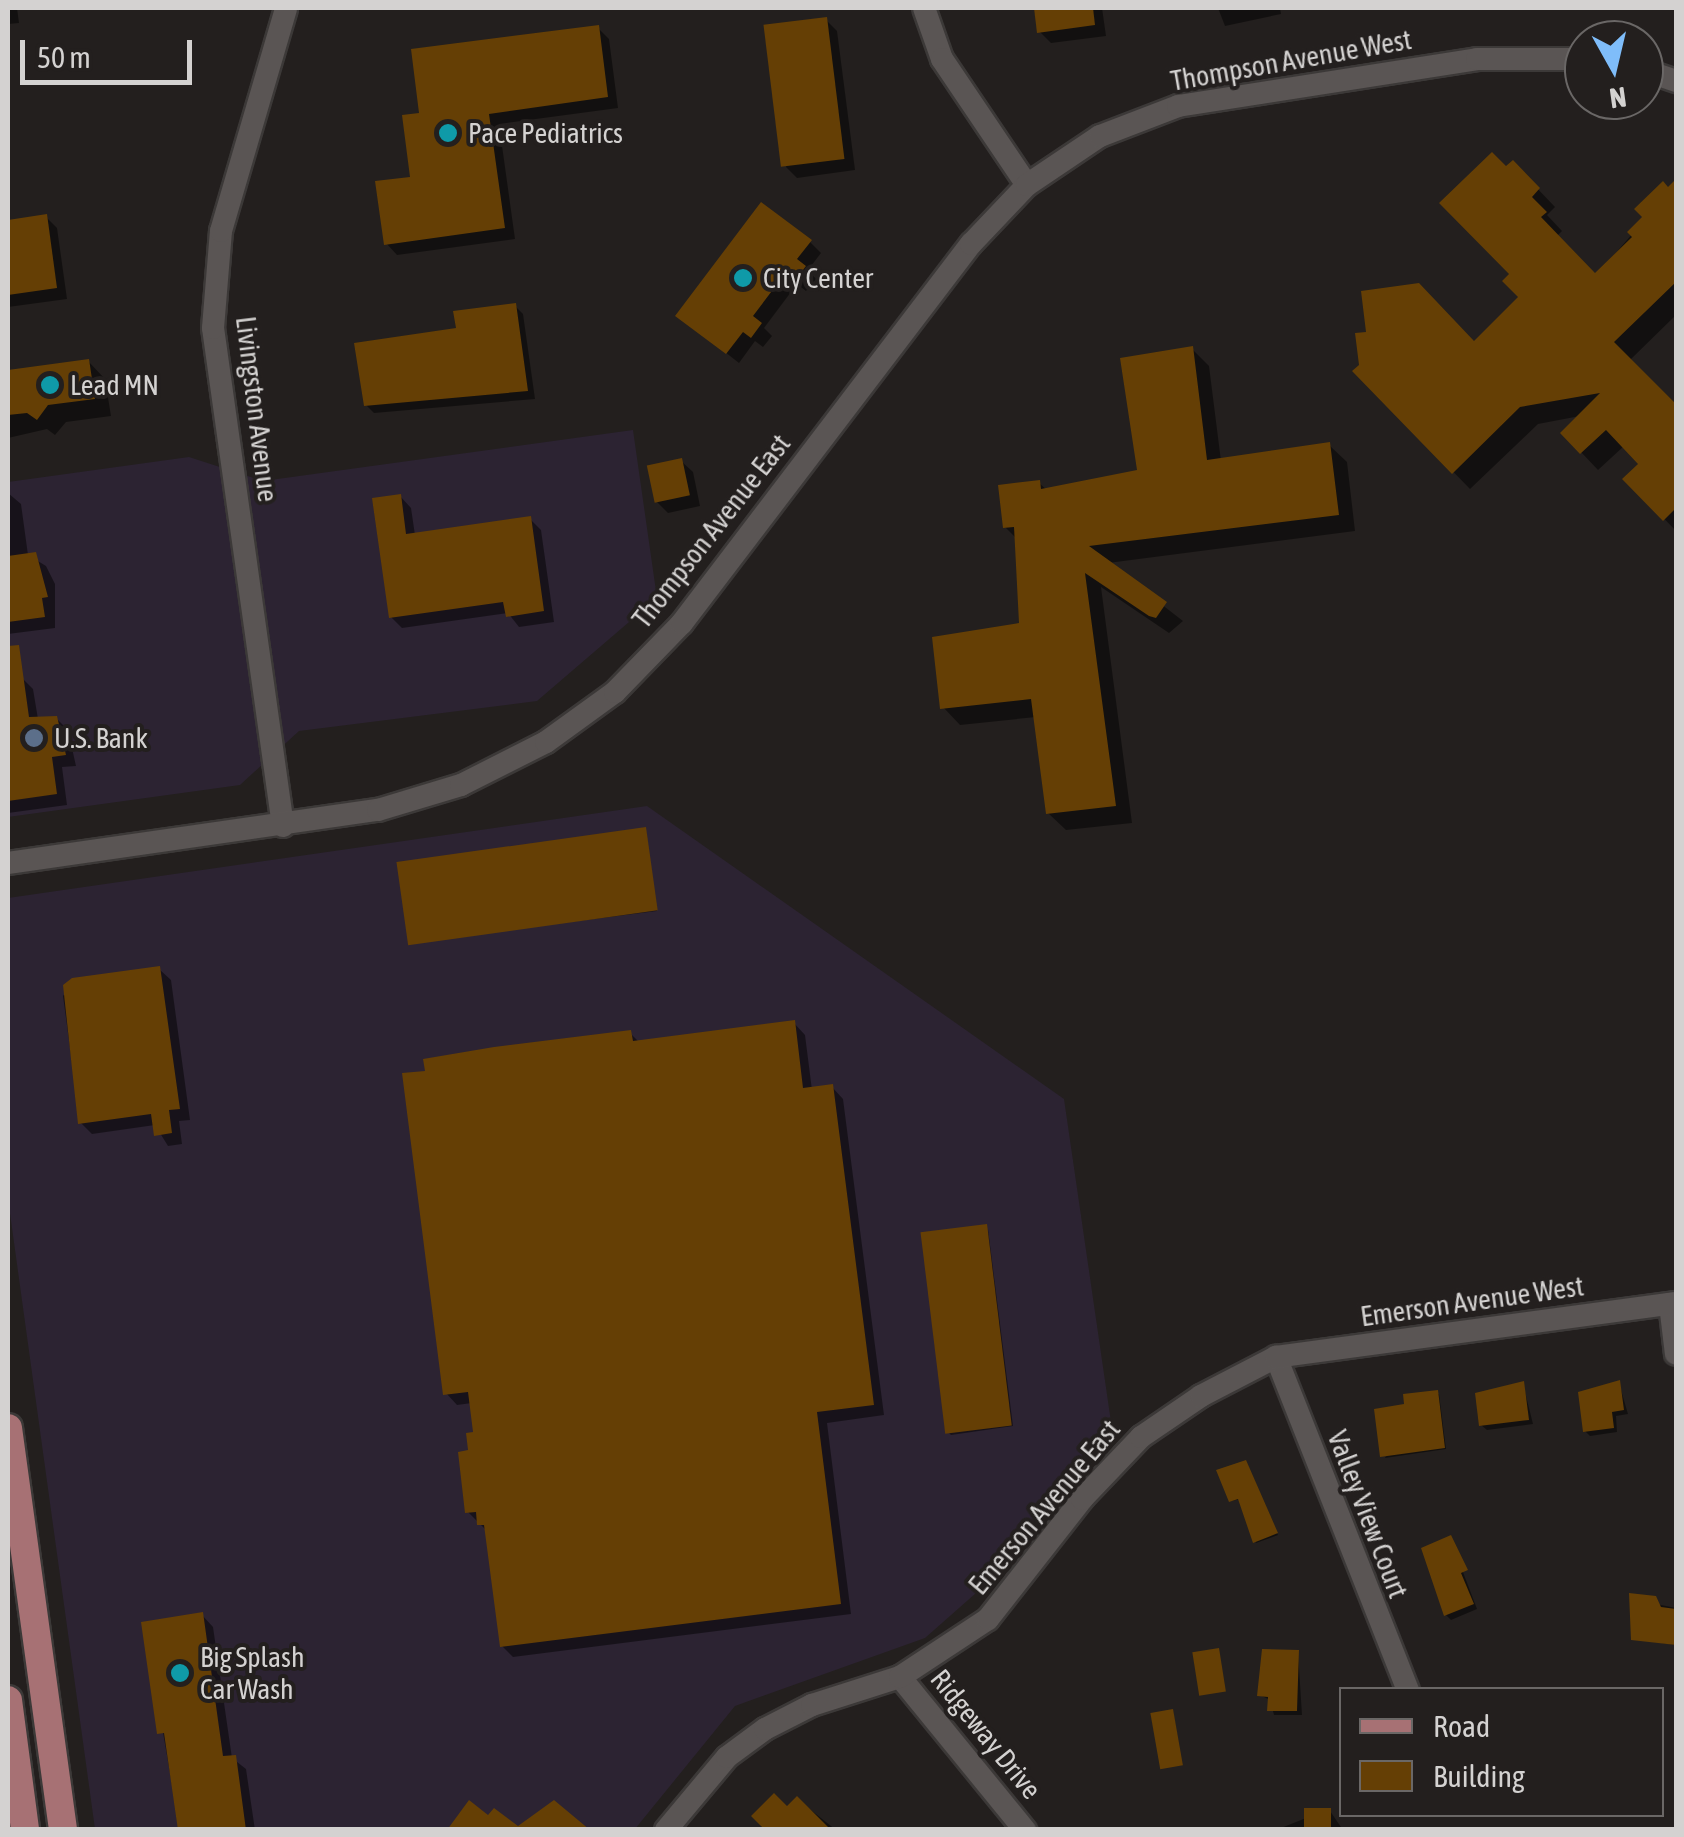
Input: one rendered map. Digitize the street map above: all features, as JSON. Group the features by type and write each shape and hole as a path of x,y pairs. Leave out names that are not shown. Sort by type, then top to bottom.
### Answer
{"main road":[{"path":"8,1428 14,1526 63,1830"},
{"path":"8,1700 25,1830"}],"street":[{"name":"Livingston Avenue","path":"283,826 213,328 220,231 286,8"},
{"path":"924,8 942,59 1027,185"},
{"name":"Thompson Avenue West","path":"1027,185 1100,136 1178,106 1478,59 1564,59"},
{"name":"Thompson Avenue East","path":"8,862 378,810 461,785 546,742 616,692 682,623 970,244 1027,185"},
{"path":"1673,1304 1676,1354"},
{"name":"Emerson Avenue West","path":"1276,1358 1673,1304"},
{"name":"Emerson Avenue East","path":"666,1830 727,1758 764,1729 812,1705 900,1677 988,1619 1082,1499 1141,1437 1201,1396 1276,1358"},
{"name":"Valley View Court","path":"1276,1358 1407,1687"},
{"name":"Ridgeway Drive","path":"900,1677 1025,1830"}],"shaded area":[{"path":"633,430 657,598 537,701 299,731 240,785 8,817 8,482 189,457 263,481"},
{"path":"647,806 1064,1099 1111,1422 984,1586 925,1638 735,1706 635,1829 95,1829 8,1199 8,898"}],"building":[{"path":"1034,8 1093,8 1095,25 1037,33"},
{"path":"827,17 844,159 781,167 763,25"},
{"name":"Pace Pediatrics","path":"599,25 608,97 489,114 505,228 384,245 375,181 410,177 402,115 419,113 411,49"},
{"path":"1492,152 1506,166 1513,160 1540,188 1532,197 1547,212 1541,217 1595,273 1632,237 1627,232 1642,217 1634,209 1663,181 1668,187 1676,179 1676,282 1614,342 1676,404 1676,508 1663,521 1622,479 1638,464 1606,430 1580,454 1560,433 1600,393 1520,407 1452,474 1352,371 1359,365 1355,333 1366,332 1361,291 1419,283 1474,341 1518,297 1502,281 1509,274 1439,203"},
{"name":"City Center","path":"761,202 812,240 797,259 806,266 794,282 784,275 753,316 762,323 751,338 743,332 726,354 675,316"},
{"path":"47,214 57,288 8,295 8,220"},
{"path":"516,303 528,391 364,406 354,343 456,328 453,311"},
{"path":"1193,346 1207,460 1330,442 1339,515 1089,546 1167,602 1156,618 1149,616 1085,573 1116,806 1046,814 1031,699 940,709 932,637 1019,623 1014,527 1003,528 998,485 1040,480 1041,489 1137,470 1120,358"},
{"name":"Lead MN","path":"89,359 95,399 48,405 37,420 27,413 8,415 8,370"},
{"path":"682,458 690,495 655,503 647,465"},
{"path":"401,494 406,534 531,516 544,611 506,617 503,602 389,618 372,498"},
{"path":"36,552 48,597 42,598 45,617 8,622 8,556"},
{"name":"U.S. Bank","path":"19,645 29,717 57,716 66,755 52,757 57,794 8,801 8,646"},
{"path":"646,827 658,910 408,945 396,862"},
{"path":"160,966 180,1109 169,1110 172,1133 154,1136 151,1114 78,1124 63,985 72,978"},
{"path":"795,1020 803,1088 833,1084 874,1405 817,1412 841,1604 500,1647 484,1525 477,1525 476,1512 465,1513 458,1452 468,1450 466,1433 473,1432 468,1392 443,1395 402,1073 425,1071 423,1059 494,1047 631,1030 633,1041"},
{"path":"987,1224 1012,1425 945,1434 920,1232"},
{"path":"1620,1380 1624,1410 1612,1412 1614,1428 1583,1432 1578,1392"},
{"path":"1524,1381 1529,1420 1479,1426 1475,1393"},
{"path":"1438,1390 1445,1448 1380,1457 1374,1409 1404,1404 1403,1394"},
{"path":"1246,1460 1278,1533 1253,1543 1238,1499 1229,1502 1216,1470"},
{"path":"1451,1535 1468,1570 1461,1573 1474,1604 1444,1616 1421,1548"},
{"path":"1629,1593 1656,1596 1661,1607 1676,1609 1676,1645 1631,1640"},
{"path":"203,1612 223,1756 236,1755 246,1830 178,1830 164,1733 157,1734 141,1622"},
{"path":"1219,1648 1226,1691 1199,1696 1192,1652"},
{"path":"1262,1649 1299,1650 1297,1711 1267,1711 1268,1697 1257,1696"},
{"path":"1173,1709 1183,1765 1160,1769 1150,1713"},
{"path":"774,1793 787,1806 797,1796 831,1830 765,1830 751,1816"},
{"path":"469,1800 488,1815 494,1808 518,1826 554,1800 590,1830 447,1830"},
{"path":"1304,1808 1331,1808 1331,1830 1304,1830"}],"place":[{"name":"Pace Pediatrics","path":"448,133"},
{"name":"City Center","path":"743,278"},
{"name":"Lead MN","path":"50,385"},
{"name":"U.S. Bank","path":"34,738"},
{"name":"Big Splash Car Wash","path":"180,1673"}]}
